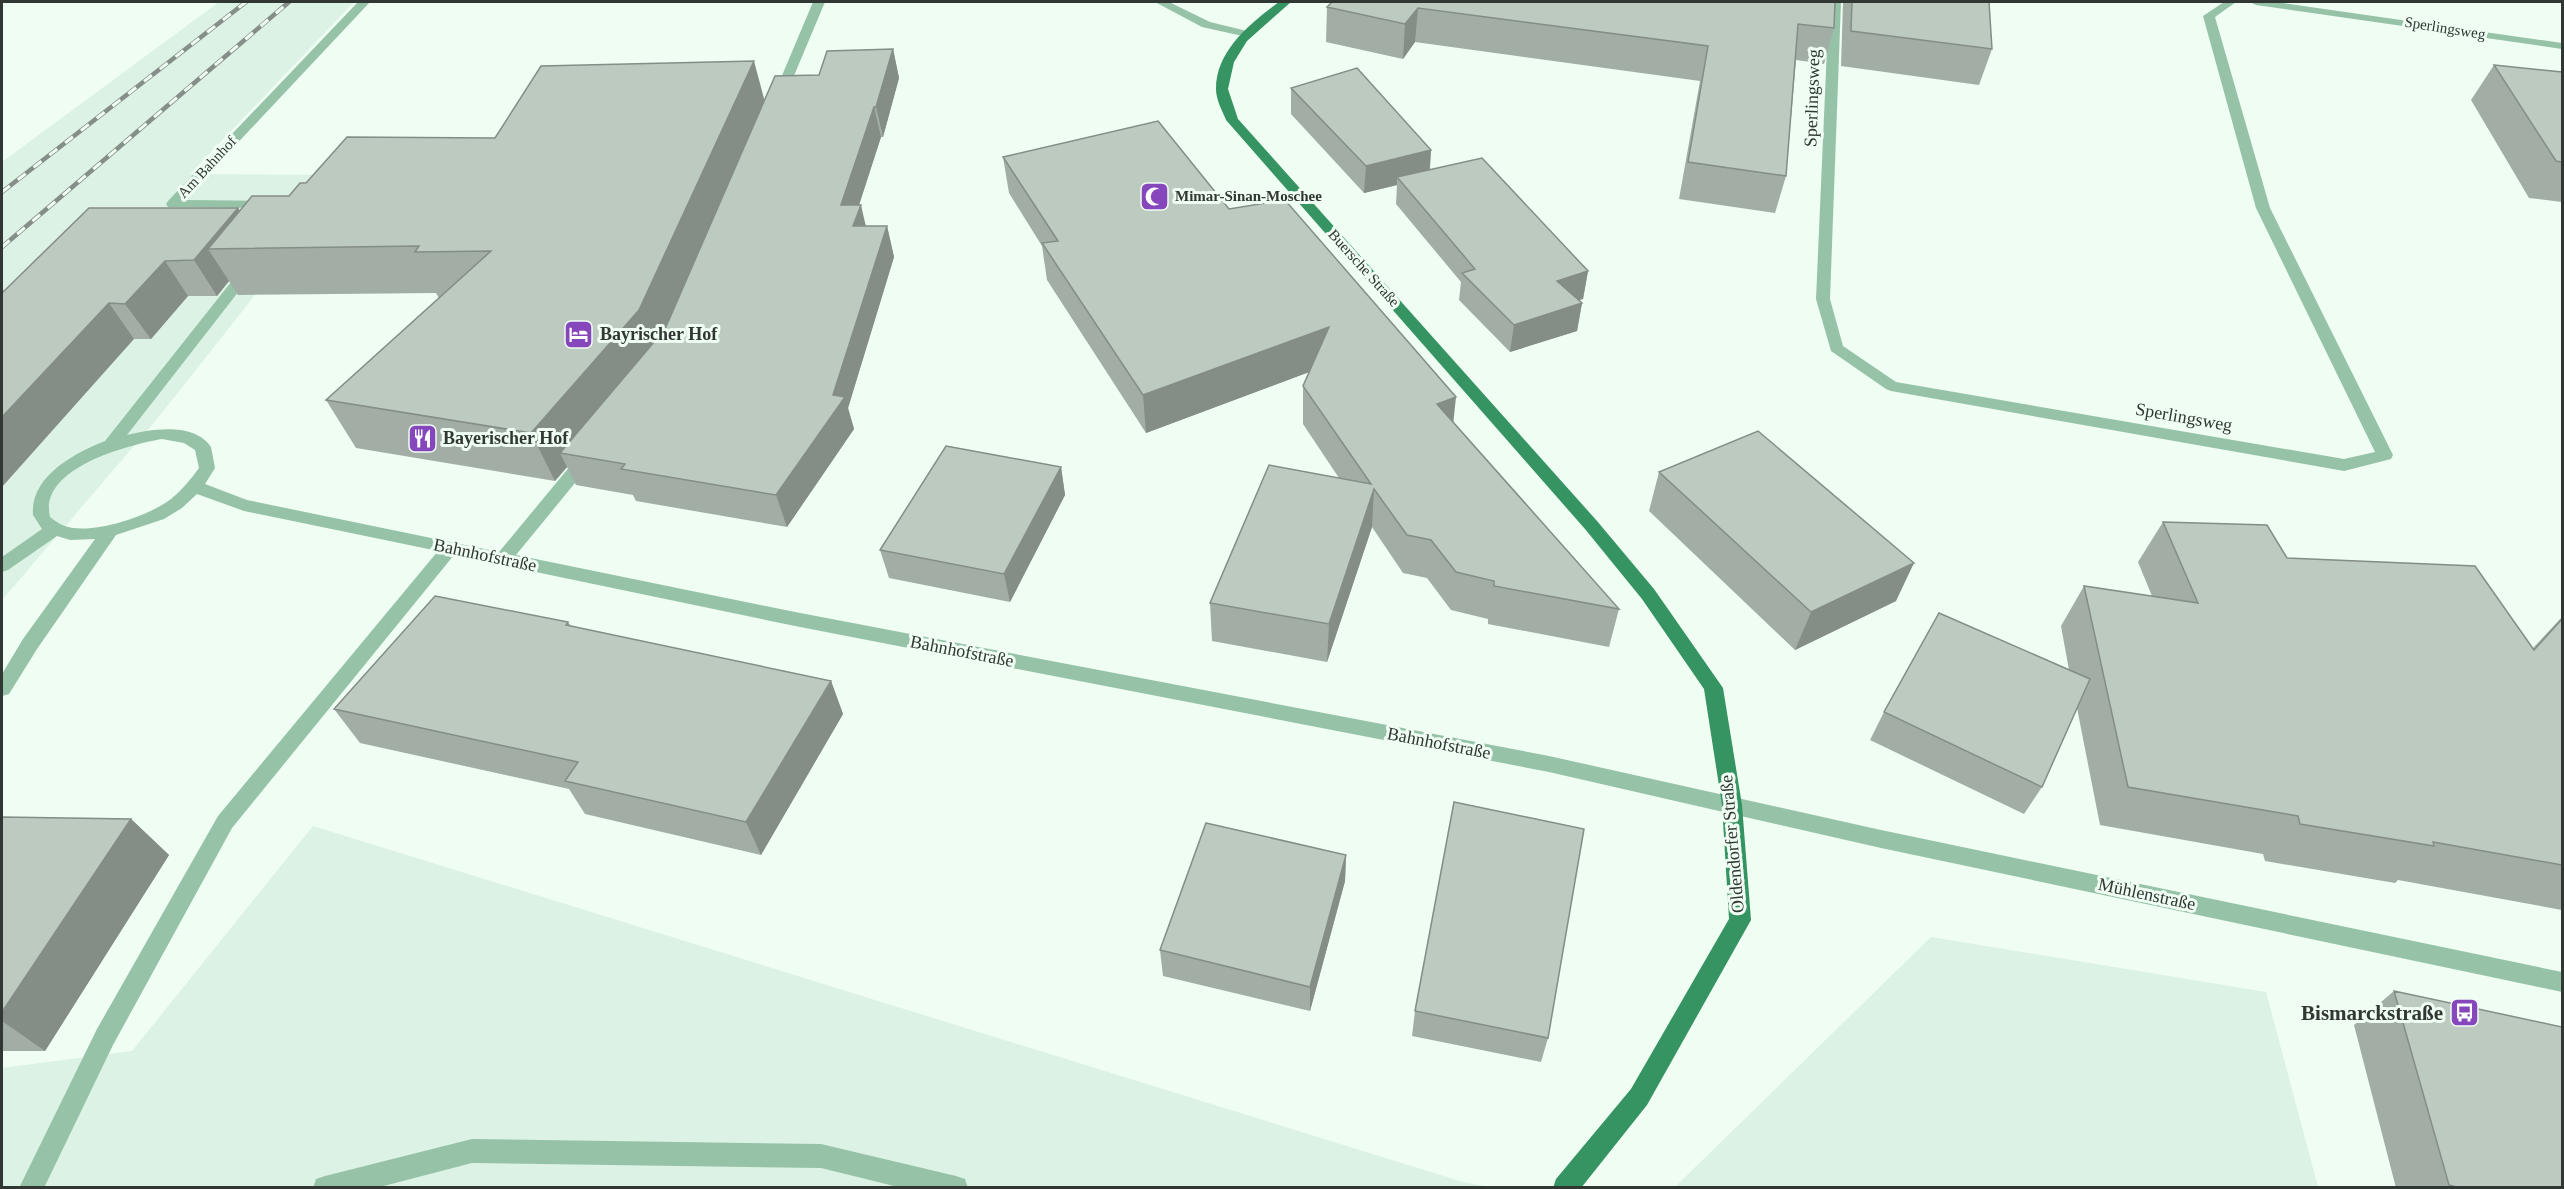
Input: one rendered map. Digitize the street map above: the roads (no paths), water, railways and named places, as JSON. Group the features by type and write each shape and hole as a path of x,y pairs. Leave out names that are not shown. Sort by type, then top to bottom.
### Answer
{"main road":[{"name":"Buersche Straße","path":"1285,2 1247,34 1228,58 1222,91 1232,120 1591,525"},
{"name":"Oldendorfer Straße","path":"1565,1188 1639,1097 1740,920 1731,805 1713,688 1648,594 1591,525"}],"street":[{"name":"Am Bahnhof","path":"287,205 173,204 364,2"},
{"path":"773,110 819,2"},
{"path":"1161,2 1206,25 1247,34"},
{"name":"Sperlingsweg","path":"1835,2 1823,298 1836,348 1891,386 2344,465 2385,455 2263,208 2209,16 2231,2"},
{"name":"Sperlingsweg","path":"2256,2 2562,46"},
{"path":"112,444 256,260"},
{"path":"162,434 188,438 203,447 207,468 195,487 170,508 141,522 110,531 74,534 54,529 44,520 40,507 49,486 64,470 112,444 162,434"},
{"path":"503,559 600,441"},
{"name":"Bahnhofstraße","path":"195,487 244,505 807,622 1549,764 1731,805"},
{"path":"2,566 54,529"},
{"path":"2,689 30,644 110,531"},
{"path":"31,1188 105,1037 225,822 450,548"},
{"name":"Mühlenstraße","path":"1731,805 1881,839 2562,982"},
{"path":"325,1188 472,1151 821,1156 956,1188"}],"railway":[{"path":"2,192 246,2"},
{"path":"2,247 289,2"}],"place":[{"name":"Mimar-Sinan-Moschee","path":"1154,196"},
{"name":"Bayrischer Hof","path":"579,334"},
{"name":"Bayerischer Hof","path":"422,438"},
{"name":"Bismarckstraße","path":"2464,1013"}]}
